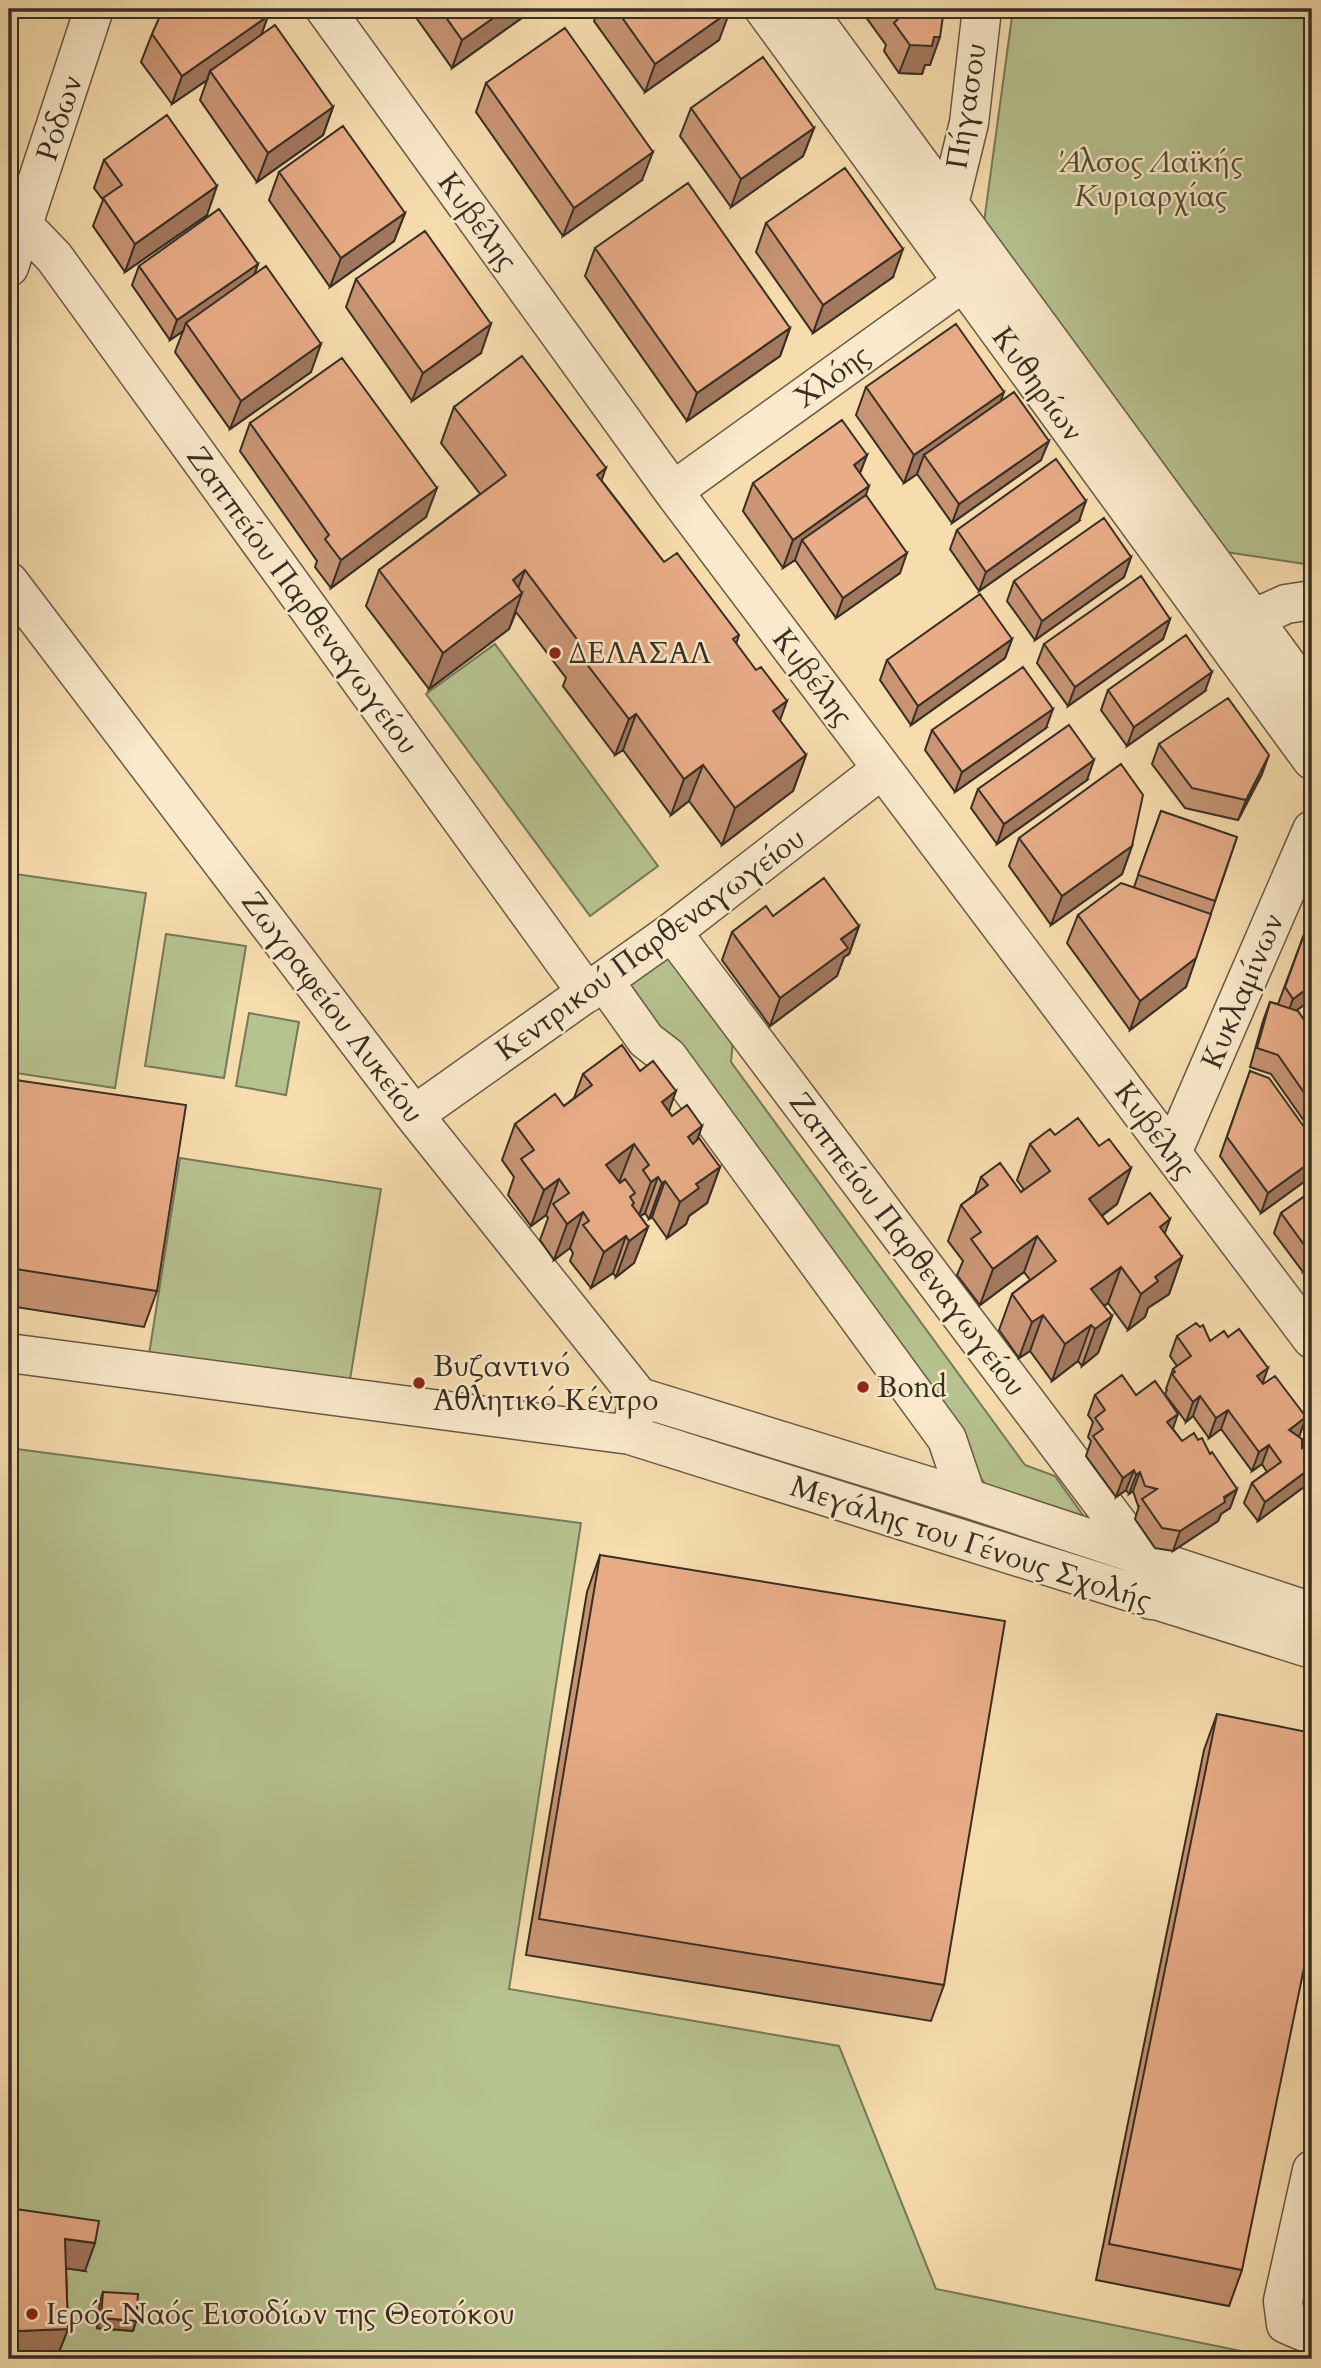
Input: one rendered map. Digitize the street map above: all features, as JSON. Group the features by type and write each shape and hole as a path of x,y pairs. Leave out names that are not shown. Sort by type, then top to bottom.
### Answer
{"street":[{"name":"Ρόδων","path":"9,267 17,220 94,9"},
{"name":"Κυβέλης","path":"325,9 673,491 1312,1339"},
{"name":"Κυθηρίων","path":"764,9 977,271 1253,619 1312,699"},
{"name":"Κυθηρίων","path":"806,9 949,204 977,271 1312,760"},
{"name":"Πήγασου","path":"949,204 969,123 982,9"},
{"name":"Ζαππείου Παρθεναγωγείου","path":"17,220 62,268 596,987 646,1040 668,1057 947,1439 967,1498"},
{"name":"Χλόης","path":"673,491 977,271"},
{"name":"Ζωγραφείου Λυκείου","path":"9,582 414,1115 639,1397"},
{"path":"1253,619 1286,604 1312,600"},
{"name":"Κεντρικού Παρθεναγωγείου","path":"414,1115 673,932 883,769"},
{"name":"Κυκλαμίνων","path":"1172,1153 1312,830"},
{"name":"Ζαππείου Παρθεναγωγείου","path":"673,932 1143,1556"},
{"name":"Μεγάλης του Γένους Σχολής","path":"9,1353 630,1435 1151,1601 1312,1649"},
{"path":"630,1435 639,1397"},
{"name":"Μεγάλης του Γένους Σχολής","path":"639,1397 967,1498 1312,1612"},
{"path":"1143,1556 1151,1601"},
{"path":"1299,2329 1283,2301 1312,2171"}],"green space":[{"name":"Άλσος Λαϊκής Κυριαρχίας","path":"1013,9 1312,9 1312,565 1226,552 984,222"},
{"path":"495,644 658,866 590,916 426,694"},
{"path":"9,873 146,893 115,1088 9,1072"},
{"path":"166,934 246,946 224,1078 145,1066"},
{"path":"669,952 733,1040 731,1062 1025,1465 1055,1476 1113,1557 1111,1571 709,1439 1011,1524 970,1461 623,983"},
{"path":"249,1013 299,1022 286,1095 236,1086"},
{"path":"180,1158 381,1189 347,1398 147,1367"},
{"path":"9,1448 581,1523 509,1989 839,2046 936,2289 1281,2359 9,2359"}],"building":[{"path":"163,9 263,9 268,16 182,76 152,34"},
{"path":"440,9 506,9 462,40"},
{"path":"616,9 728,9 730,11 655,64"},
{"path":"891,9 944,9 940,37 934,37 932,46 910,45 894,23 898,19"},
{"path":"275,25 333,107 268,153 210,71"},
{"path":"565,28 653,152 574,208 486,83"},
{"path":"763,57 814,128 741,179 691,108"},
{"path":"167,115 217,186 135,244 103,198 122,185 104,160"},
{"path":"343,126 405,213 341,258 279,172"},
{"path":"845,168 903,249 823,305 766,223"},
{"path":"688,183 790,328 697,393 595,248"},
{"path":"219,209 258,264 177,320 139,266"},
{"path":"425,231 491,324 423,373 356,279"},
{"path":"266,266 321,344 241,401 186,323"},
{"path":"956,324 1004,392 914,455 866,387"},
{"path":"522,356 606,468 597,475 664,562 677,553 739,635 733,639 756,670 761,667 787,701 773,711 806,755 735,808 703,765 684,779 636,714 629,719 576,650 582,646 525,570 513,580 522,593 443,653 379,570 506,475 454,407"},
{"path":"342,358 437,488 341,560 325,539 329,535 250,423"},
{"path":"1014,392 1049,441 959,504 924,455"},
{"path":"842,420 867,455 854,465 869,486 793,540 753,483"},
{"path":"1056,459 1086,501 986,572 957,530"},
{"path":"866,495 907,553 843,598 802,540"},
{"path":"1104,518 1131,557 1042,621 1014,581"},
{"path":"1141,576 1170,619 1075,687 1044,644"},
{"path":"980,594 1012,639 918,706 887,660"},
{"path":"1186,635 1212,672 1134,727 1108,690"},
{"path":"1023,667 1053,709 962,772 932,730"},
{"path":"1228,698 1269,755 1246,800 1192,788 1159,744"},
{"path":"1069,725 1094,760 1004,824 978,789"},
{"path":"1121,764 1143,795 1132,846 1062,896 1019,838"},
{"path":"1161,811 1237,837 1215,901 1138,875"},
{"path":"824,878 859,926 841,939 848,948 780,998 732,932 766,906 773,916"},
{"path":"1121,883 1211,914 1196,958 1140,1001 1078,915"},
{"path":"1312,919 1312,985 1293,999 1285,987"},
{"path":"1270,1002 1298,1011 1312,1032 1312,1104 1278,1055 1257,1048"},
{"path":"622,1045 640,1071 653,1061 676,1091 662,1102 672,1116 687,1105 702,1126 688,1137 693,1144 699,1138 720,1167 696,1184 699,1188 680,1202 665,1181 662,1183 658,1177 651,1182 643,1170 649,1165 634,1144 606,1165 620,1183 625,1179 635,1193 630,1197 634,1203 632,1205 648,1227 629,1241 626,1236 604,1252 583,1225 589,1221 583,1212 567,1224 553,1204 569,1193 559,1179 544,1190 521,1159 534,1150 515,1124 555,1094 564,1106 592,1085 583,1074"},
{"path":"1250,1071 1269,1078 1312,1138 1312,1161 1268,1193 1227,1137"},
{"path":"9,1079 186,1105 157,1291 9,1268"},
{"path":"1078,1118 1099,1146 1109,1139 1131,1168 1089,1199 1108,1224 1150,1193 1170,1219 1160,1227 1182,1257 1155,1277 1158,1281 1141,1294 1121,1267 1091,1289 1112,1316 1095,1329 1091,1325 1065,1344 1043,1315 1032,1322 1012,1294 1056,1261 1037,1236 993,1269 971,1239 981,1232 961,1205 988,1185 981,1177 1000,1163 1021,1192 1050,1171 1030,1144 1050,1129 1055,1135"},
{"path":"1312,1191 1312,1251 1310,1253 1281,1213"},
{"path":"1196,1323 1200,1327 1203,1325 1210,1341 1224,1331 1228,1337 1239,1329 1268,1368 1257,1376 1263,1384 1275,1376 1306,1417 1289,1430 1302,1439 1302,1448 1312,1441 1312,1467 1265,1502 1252,1483 1281,1462 1269,1445 1259,1452 1228,1410 1216,1418 1200,1396 1193,1402 1172,1374 1175,1372 1173,1369 1191,1356 1177,1336"},
{"path":"1122,1375 1136,1395 1155,1381 1178,1414 1167,1422 1182,1441 1194,1433 1198,1440 1202,1438 1210,1454 1212,1452 1237,1489 1224,1497 1225,1502 1180,1531 1162,1528 1142,1499 1157,1489 1145,1486 1140,1472 1136,1475 1134,1470 1123,1478 1093,1436 1103,1429 1095,1418 1105,1410 1095,1395"},
{"path":"600,1555 1005,1621 944,1985 539,1919"},
{"path":"1217,1714 1312,1733 1312,1929 1242,2270 1109,2244"},
{"path":"9,2208 99,2221 95,2243 65,2239 68,2329 17,2331 14,2237 9,2237"},
{"path":"103,2292 138,2294 136,2321 101,2318"}],"place":[{"name":"ΔΕΛΑΣΑΛ","path":"555,653"},
{"name":"Βυζαντινό Αθλητικό Κέντρο","path":"419,1383"},
{"name":"Bond","path":"863,1387"},
{"name":"Ιερός Ναός Εισοδίων της Θεοτόκου","path":"32,2314"}]}
